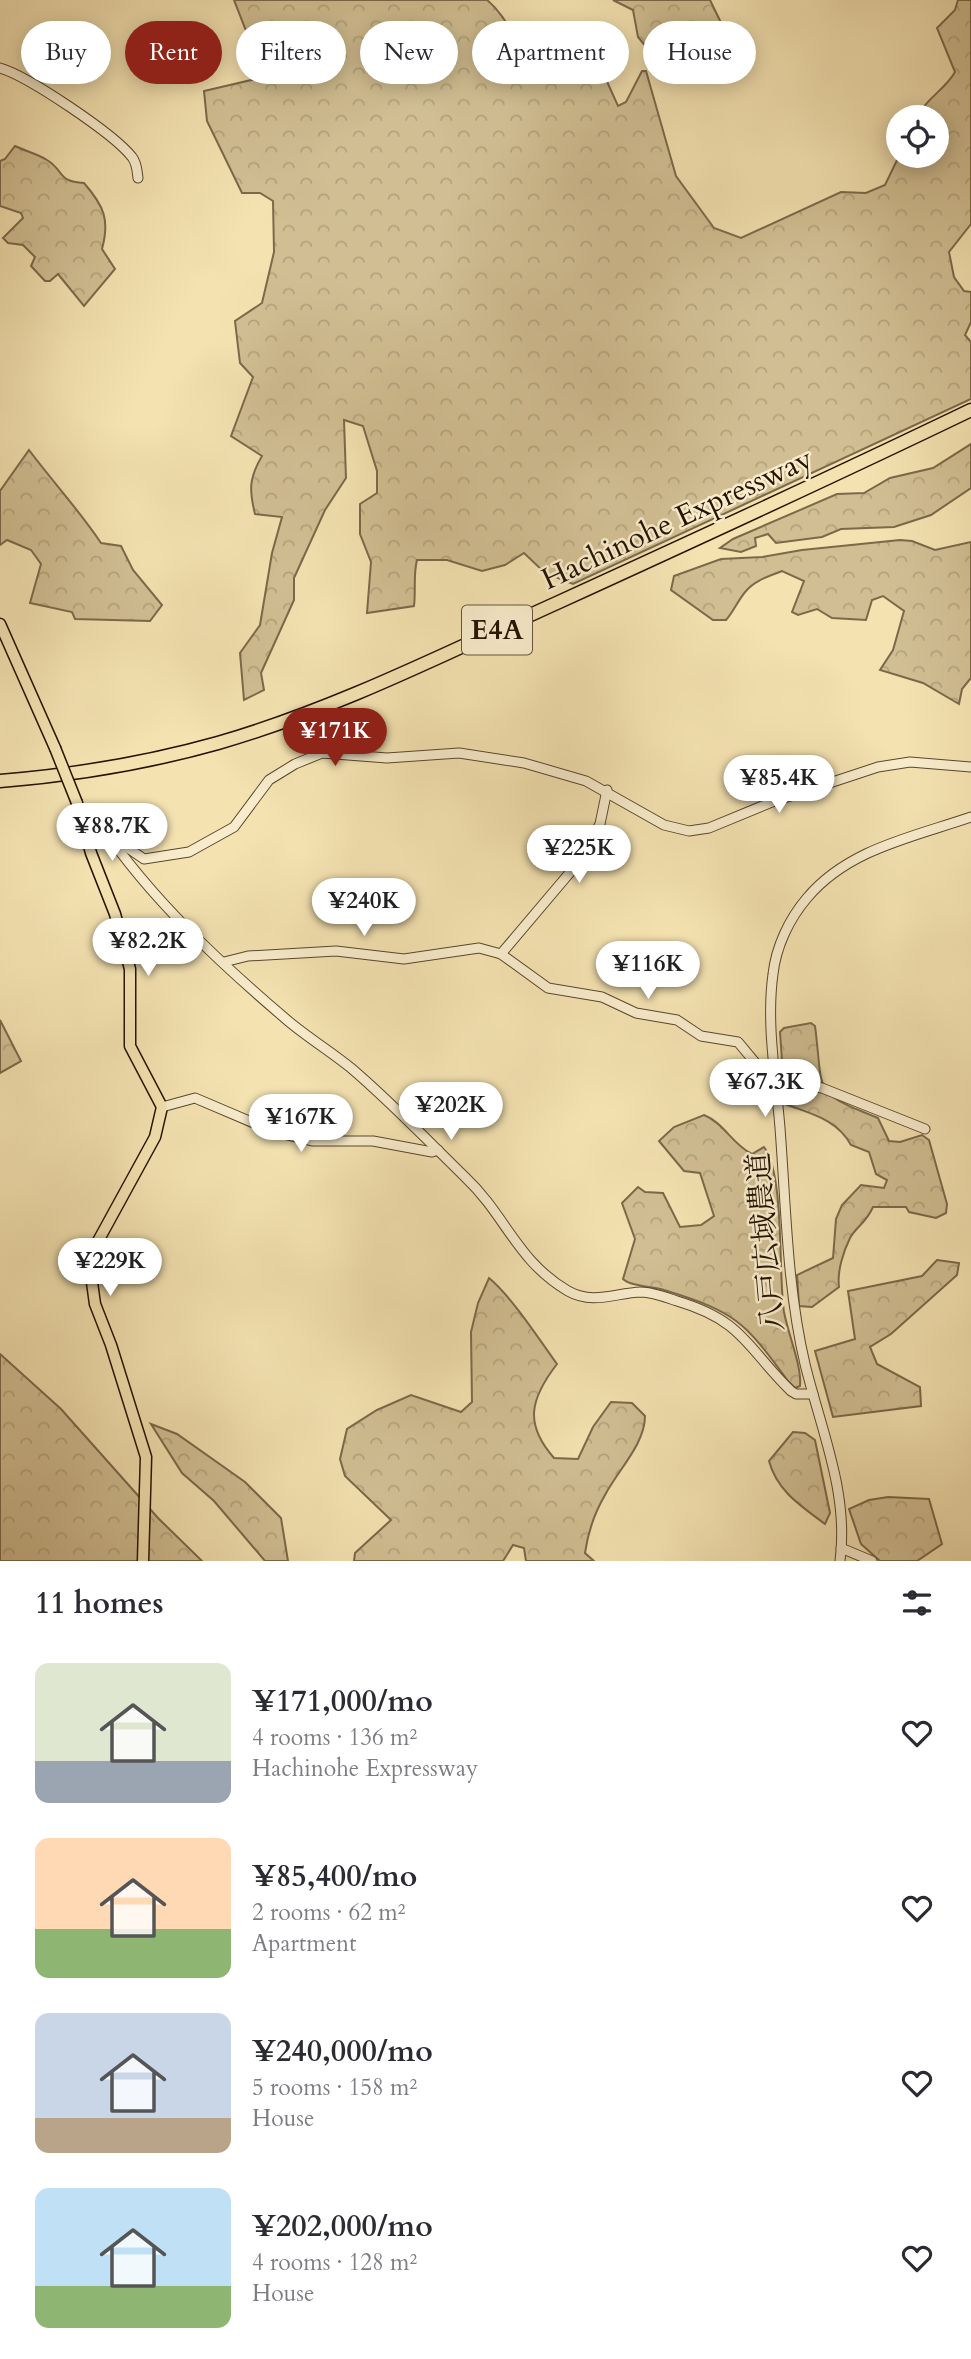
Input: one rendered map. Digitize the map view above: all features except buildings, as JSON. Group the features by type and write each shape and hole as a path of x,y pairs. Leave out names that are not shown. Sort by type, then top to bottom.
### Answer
{"highway":[{"name":"Hachinohe Expressway","path":"0,781 88,772 144,761 219,743 315,709 769,507 971,410"},
{"name":"Hachinohe Expressway","path":"0,788 94,777 146,767 217,750 317,715 438,664 971,419"}],"main road":[{"path":"0,624 77,803 91,853 115,914 130,969 130,1046 162,1107 155,1137 97,1243 91,1275 95,1304 111,1345 146,1457 144,1561"}],"street":[{"path":"0,68 63,103 124,149 135,163 138,178"},
{"path":"107,835 115,833 125,846 144,859 189,852 234,827 269,780 295,764 322,753 387,758 459,754 487,756 550,768 607,790 664,825 698,831 878,767 910,762 971,767"},
{"path":"501,954 578,863 600,824 607,790"},
{"name":"八戸広域農道","path":"840,1561 840,1500 795,1311 771,1004 773,973 786,931 807,898 832,874 856,858 971,817"},
{"path":"83,819 96,820 149,888 224,962 289,1021 375,1090 438,1150 488,1200 527,1259 571,1292 601,1299 644,1292 694,1306 738,1330 791,1391 796,1394 813,1394"},
{"path":"224,962 248,956 336,951 404,959 479,948 501,954 548,988 602,997 636,1013 677,1020 701,1037 738,1042 752,1054 765,1075 822,1088 925,1129"},
{"path":"162,1107 195,1098 265,1128 312,1141 373,1140 432,1152 438,1150"},
{"path":"841,1548 872,1561"}],"green space":[{"path":"234,0 487,0 505,21 472,21 472,84 608,84 618,106 626,102 643,71 643,84 650,84 676,176 714,228 741,238 841,192 866,193 885,185 893,168 949,168 949,105 924,105 955,72 937,28 955,10 958,0 971,0 971,224 949,252 954,277 964,291 971,292 971,322 965,335 971,342 971,399 573,584 545,573 524,553 505,565 482,571 447,560 417,560 414,606 367,613 371,562 360,534 360,504 377,493 377,471 363,426 344,420 346,478 325,510 294,578 294,600 261,673 264,690 244,700 240,653 260,625 272,553 282,517 255,514 251,484 262,456 231,436 253,377 240,363 235,321 262,303 274,252 273,201 260,193 242,193 207,121 204,91 236,84 346,84 346,21 242,21"},
{"path":"613,0 710,0 720,21 643,21 643,43 638,37 633,10"},
{"path":"15,146 47,160 69,181 84,183 101,206 105,221 102,249 115,269 84,306 58,274 50,281 45,281 31,266 35,257 23,245 8,243 3,238 23,218 21,213 0,206 0,161 5,159"},
{"path":"971,444 971,488 931,515 894,527 841,529 822,537 776,543 768,534 755,538 756,546 741,552 720,548 733,539 837,494 864,493 890,478 933,468"},
{"path":"29,450 101,543 121,546 133,570 162,605 150,621 75,619 72,612 30,603 41,564 31,550 7,540 0,545 0,491"},
{"path":"900,540 912,541 935,550 971,542 971,678 962,689 959,704 923,683 880,670 893,650 904,611 883,596 872,600 866,620 832,618 817,609 798,615 792,612 804,581 782,571 750,587 726,620 713,620 671,590 674,576 721,559 762,557"},
{"path":"0,1020 21,1061 0,1073"},
{"path":"811,1023 815,1026 824,1087 841,1102 878,1118 889,1141 900,1142 922,1135 929,1140 947,1204 946,1213 936,1218 909,1212 906,1207 873,1207 847,1244 840,1269 839,1287 812,1307 799,1306 797,1275 833,1258 836,1219 842,1205 861,1185 884,1188 887,1180 876,1174 869,1152 851,1145 831,1123 785,1104 780,1032 784,1028"},
{"path":"704,1115 752,1154 764,1147 771,1161 778,1201 784,1312 800,1378 800,1386 795,1388 760,1345 736,1321 708,1305 659,1289 632,1284 623,1279 635,1239 622,1203 638,1187 645,1192 663,1193 680,1227 701,1225 714,1216 700,1173 684,1171 659,1141 674,1127"},
{"path":"937,1260 959,1263 957,1275 891,1334 870,1347 877,1364 920,1387 921,1406 833,1417 815,1351 855,1339 848,1291 922,1276"},
{"path":"489,1278 515,1307 557,1364 541,1389 534,1411 538,1434 554,1458 578,1459 593,1427 611,1402 632,1403 645,1416 641,1437 605,1495 592,1523 585,1553 594,1561 526,1561 524,1548 513,1545 503,1561 354,1561 355,1553 391,1520 345,1476 340,1459 347,1429 377,1410 411,1395 461,1412 472,1402 471,1332 478,1303"},
{"path":"0,1354 61,1409 158,1518 202,1561 0,1561"},
{"path":"151,1424 177,1434 245,1482 281,1518 288,1561 265,1561 214,1501 182,1473"},
{"path":"793,1432 805,1433 815,1440 830,1513 825,1524 784,1489 769,1461"},
{"path":"888,1497 929,1499 942,1544 917,1561 880,1561 861,1544 849,1509 869,1500"}]}
